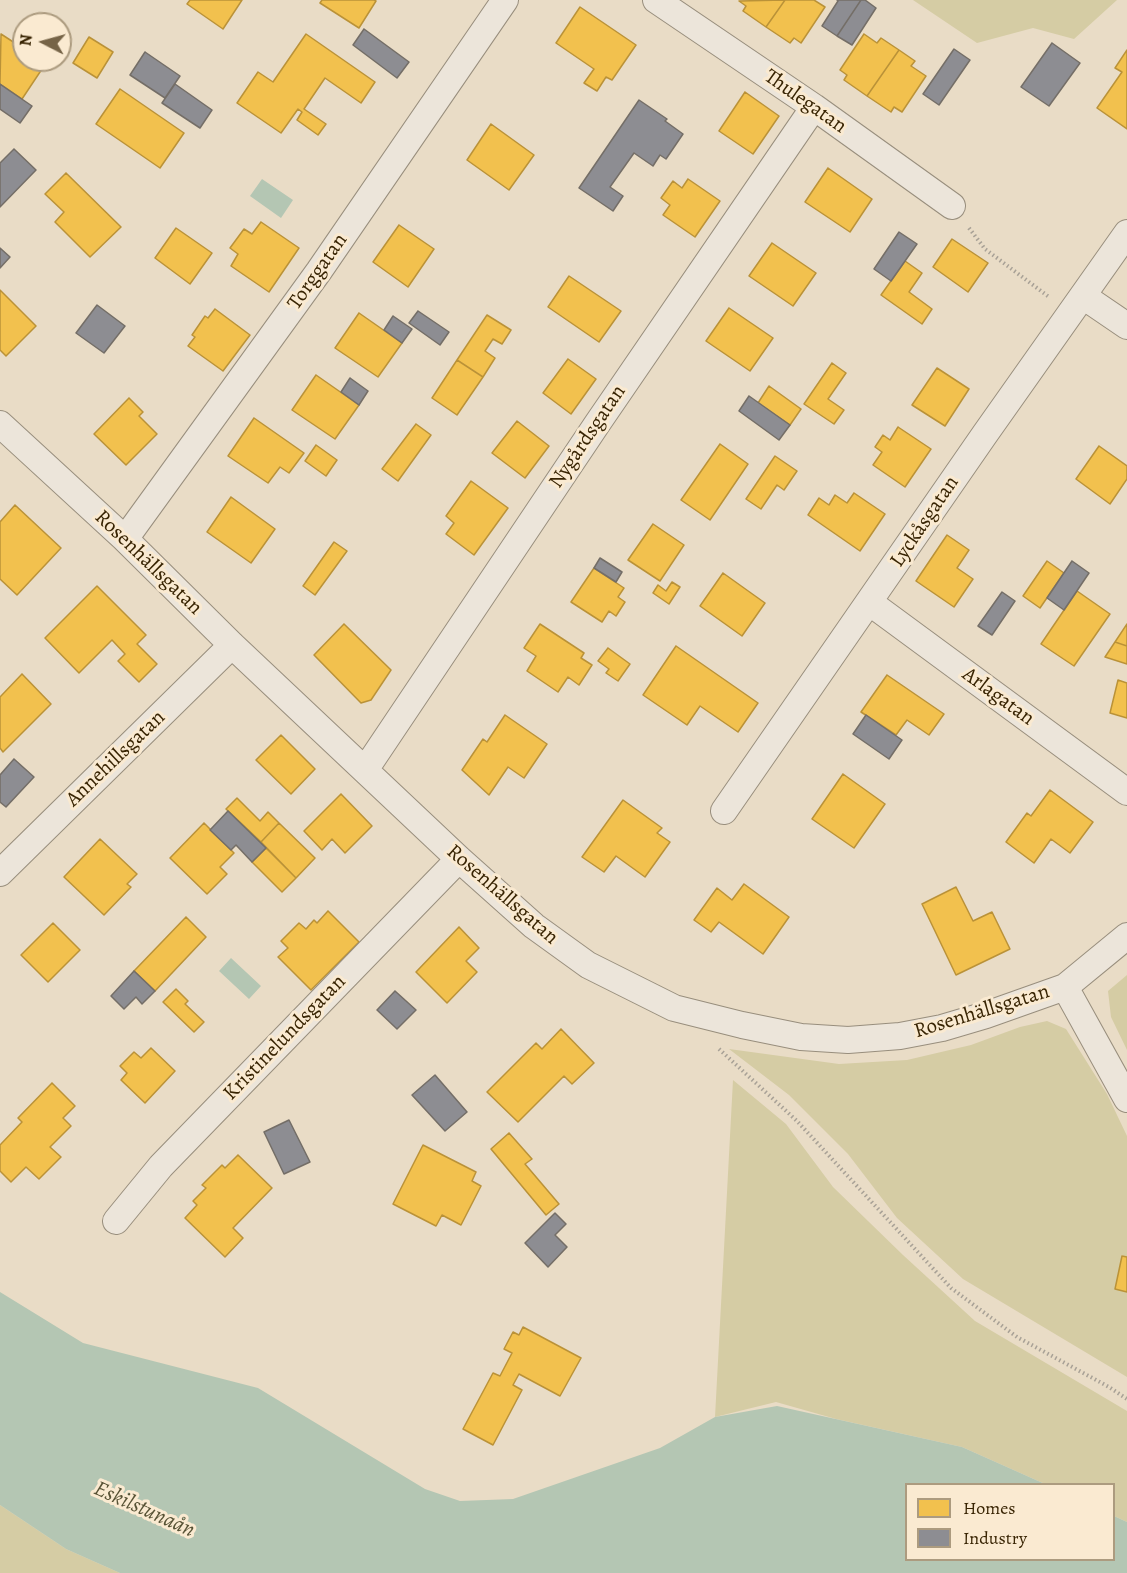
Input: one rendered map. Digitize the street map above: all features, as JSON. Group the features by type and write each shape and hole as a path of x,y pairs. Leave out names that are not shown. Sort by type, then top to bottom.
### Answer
{"street":[{"name":"Torggatan","path":"125,539 319,271 505,0"},
{"name":"Thulegatan","path":"656,0 814,107 952,206"},
{"name":"Nygårdsgatan","path":"365,770 603,415 814,107"},
{"name":"Lyckåsgatan","path":"724,811 1127,233"},
{"path":"1077,305 1127,326"},
{"name":"Rosenhällsgatan","path":"2,432 125,539 232,645 459,859 534,926 588,965 674,1008 801,1037 848,1040 900,1036 942,1028 987,1015 1065,987 1127,936"},
{"name":"Arlagatan","path":"869,602 1127,792"},
{"name":"Annehillsgatan","path":"0,873 232,645"},
{"name":"Kristinelundsgatan","path":"116,1221 161,1166 459,859"},
{"path":"1065,987 1127,1099"}],"path":[{"path":"952,206 985,249 1077,305"},
{"path":"718,1048 797,1121 951,1288 1017,1337 1127,1399"}],"shaded area":[{"path":"913,0 1117,0 1074,39 1033,28 977,43"},
{"path":"1127,975 1127,1050 1111,1017 1108,991"},
{"path":"1047,1021 1066,1029 1107,1094 1127,1136 1127,1377 963,1279 897,1218 848,1154 789,1095 729,1049 839,1064 907,1060 971,1045 1020,1027"},
{"path":"733,1080 786,1124 833,1187 975,1321 1127,1411 1127,1522 1115,1516 1115,1483 1043,1483 962,1447 836,1419 776,1402 715,1417"},
{"path":"0,1505 66,1549 120,1573 0,1573"}],"water":[{"path":"262,179 293,200 281,218 250,196"},
{"path":"231,958 261,986 249,999 219,971"},
{"name":"Eskilstunaån","path":"0,1292 83,1343 258,1388 425,1489 460,1501 513,1499 660,1448 715,1417 777,1406 962,1447 1043,1483 905,1483 905,1561 1115,1561 1115,1516 1127,1522 1127,1573 120,1573 66,1549 0,1505"}],"building: Homes":[{"path":"190,0 242,0 223,29 187,4"},
{"path":"322,0 376,1 359,28 320,3"},
{"path":"785,0 814,0 825,7 801,43 794,38 790,43 766,27"},
{"path":"785,0 766,27 743,11 746,6 739,1"},
{"path":"580,7 636,45 612,80 606,77 597,91 584,83 594,69 556,43"},
{"path":"1,34 12,41 12,72 40,72 22,99 0,84"},
{"path":"306,34 375,82 361,103 325,78 304,109 326,124 318,135 297,120 302,112 298,109 281,133 237,103 258,72 273,82"},
{"path":"864,34 877,43 881,38 899,50 867,96 844,80 847,75 840,70"},
{"path":"89,37 113,52 97,78 73,63"},
{"path":"899,50 915,61 911,66 926,76 902,112 894,107 891,112 867,96"},
{"path":"1127,50 1127,129 1097,108 1122,72 1115,68"},
{"path":"120,89 184,133 160,168 96,124"},
{"path":"745,92 779,116 753,154 719,131"},
{"path":"491,124 534,155 509,190 467,160"},
{"path":"828,168 872,199 850,232 805,202"},
{"path":"66,173 121,227 90,257 55,222 64,212 45,194"},
{"path":"688,179 720,201 695,237 663,215 670,205 661,198 673,181 682,188"},
{"path":"261,222 299,248 269,292 231,266 238,254 230,248 244,229 252,234"},
{"path":"399,225 434,249 408,287 373,262"},
{"path":"176,228 212,253 190,284 155,258"},
{"path":"952,239 988,263 968,292 933,267"},
{"path":"772,243 816,273 793,306 749,276"},
{"path":"905,261 922,273 909,292 932,309 922,324 881,295"},
{"path":"569,276 621,311 599,342 548,307"},
{"path":"0,290 36,326 6,356 0,350"},
{"path":"729,308 773,338 750,371 706,341"},
{"path":"215,309 250,335 223,371 188,346 195,337 192,335 205,316 208,318"},
{"path":"359,313 402,343 378,377 335,348"},
{"path":"487,315 511,330 502,344 493,339 485,351 495,358 483,377 457,360"},
{"path":"568,359 596,379 571,414 543,393"},
{"path":"457,360 483,377 457,415 432,398"},
{"path":"832,363 846,373 828,399 844,410 834,424 804,404"},
{"path":"937,368 969,389 945,426 912,405"},
{"path":"316,375 359,405 335,439 292,410"},
{"path":"769,386 801,409 790,425 758,403"},
{"path":"129,398 143,412 139,416 157,434 126,465 94,434"},
{"path":"254,418 304,453 289,473 280,467 268,483 228,456"},
{"path":"517,421 549,446 525,478 492,453"},
{"path":"416,424 431,435 398,481 382,469"},
{"path":"898,427 931,449 905,487 873,465 882,452 875,447 883,435 890,440"},
{"path":"720,444 748,464 710,520 681,500"},
{"path":"316,445 337,460 326,476 305,461"},
{"path":"1099,446 1127,466 1127,479 1110,504 1076,479"},
{"path":"775,456 797,471 784,490 777,485 761,509 746,499"},
{"path":"471,481 508,508 474,555 446,534 454,523 446,516"},
{"path":"854,493 885,514 860,551 808,515 819,498 829,505 835,495 847,503"},
{"path":"231,497 275,529 251,563 207,532"},
{"path":"15,505 61,548 17,595 0,579 0,522"},
{"path":"653,524 684,545 660,581 628,560"},
{"path":"947,535 969,550 957,568 973,579 954,607 916,581"},
{"path":"334,542 347,551 315,595 303,586"},
{"path":"1047,561 1064,573 1040,608 1023,596"},
{"path":"594,568 624,588 618,597 625,602 616,616 609,611 602,622 571,602"},
{"path":"723,573 765,603 742,636 700,606"},
{"path":"672,582 680,587 669,604 653,593 658,585 666,591"},
{"path":"97,586 146,635 137,644 157,664 139,682 118,661 125,654 112,640 79,673 45,638"},
{"path":"1077,591 1110,614 1074,666 1041,644"},
{"path":"344,624 391,670 371,700 361,703 314,655"},
{"path":"540,624 584,653 581,658 592,665 579,685 568,677 558,692 527,671 536,656 524,648"},
{"path":"1127,624 1127,646 1115,642"},
{"path":"1115,642 1127,646 1127,664 1105,657"},
{"path":"676,646 758,703 738,732 700,706 687,725 643,695"},
{"path":"608,648 630,664 618,681 606,673 609,669 598,661"},
{"path":"22,674 51,704 3,752 0,748 0,697"},
{"path":"887,675 944,714 929,735 907,720 896,735 861,712"},
{"path":"1118,680 1127,683 1127,718 1110,713"},
{"path":"505,715 547,744 524,778 508,767 489,795 462,770 483,739 487,742"},
{"path":"281,735 315,769 291,794 256,760"},
{"path":"843,774 885,804 854,848 812,819"},
{"path":"1050,790 1093,822 1070,853 1051,839 1034,863 1006,842 1027,813 1031,816"},
{"path":"341,794 372,826 345,853 332,839 322,850 304,831"},
{"path":"237,798 260,821 268,812 279,823 261,842 226,809"},
{"path":"623,800 662,828 657,833 670,842 645,877 616,856 604,872 582,857"},
{"path":"204,823 234,853 220,867 227,874 207,894 170,858"},
{"path":"279,823 315,858 296,878 261,842"},
{"path":"100,839 137,874 127,884 131,887 104,915 64,877"},
{"path":"266,848 296,878 282,892 252,862"},
{"path":"744,884 789,917 763,954 719,922 711,932 694,920 717,888 732,900"},
{"path":"956,887 973,921 992,912 1010,949 956,975 922,904"},
{"path":"328,911 359,942 311,990 278,957 288,948 281,941 299,923 306,929 314,920 317,923"},
{"path":"186,917 206,937 155,991 134,971"},
{"path":"53,923 80,950 48,982 21,955"},
{"path":"459,927 479,948 466,961 477,972 447,1003 416,972"},
{"path":"176,989 188,1001 185,1004 204,1022 194,1032 163,1002"},
{"path":"561,1029 594,1063 572,1084 564,1076 518,1122 487,1092 536,1043 542,1049"},
{"path":"151,1048 175,1071 145,1103 121,1080 127,1073 120,1066 134,1052 141,1058"},
{"path":"52,1083 75,1106 63,1118 71,1126 50,1147 61,1157 39,1179 26,1167 11,1182 0,1171 0,1145 22,1122 18,1118"},
{"path":"509,1133 532,1159 525,1164 559,1204 546,1215 491,1149"},
{"path":"423,1145 476,1172 472,1181 481,1186 461,1225 442,1215 436,1226 393,1204"},
{"path":"238,1155 272,1188 233,1228 243,1238 225,1257 185,1218 197,1205 193,1201 206,1188 202,1185 222,1165 225,1168"},
{"path":"1122,1256 1127,1257 1127,1292 1115,1289"},
{"path":"523,1327 581,1358 560,1396 519,1374 513,1385 522,1390 493,1445 463,1429 493,1373 500,1376 512,1353 504,1349 513,1332 519,1335"}],"building: Industry":[{"path":"837,0 861,0 837,36 822,26"},
{"path":"861,0 865,0 876,8 852,45 837,36"},
{"path":"364,29 409,62 397,78 353,45"},
{"path":"1052,43 1080,63 1049,106 1021,87"},
{"path":"954,49 970,60 939,105 923,94"},
{"path":"145,52 180,76 165,98 130,75"},
{"path":"0,84 32,106 20,123 0,109"},
{"path":"175,84 212,110 200,128 162,103"},
{"path":"639,100 667,119 665,121 683,134 666,159 660,155 653,166 634,153 610,187 623,196 613,211 579,188"},
{"path":"14,149 36,170 0,207 0,163"},
{"path":"899,232 917,244 891,281 874,269"},
{"path":"0,248 10,257 0,268"},
{"path":"97,305 125,326 104,353 76,333"},
{"path":"418,311 449,332 440,345 409,323"},
{"path":"393,316 412,329 402,343 384,330"},
{"path":"350,378 368,391 359,405 341,392"},
{"path":"749,396 790,425 779,440 739,411"},
{"path":"600,558 622,572 616,582 594,568"},
{"path":"1072,561 1089,573 1064,610 1047,598"},
{"path":"1002,592 1015,601 992,635 978,626"},
{"path":"866,715 902,740 889,759 853,734"},
{"path":"14,759 34,777 6,807 0,802 0,775"},
{"path":"228,811 266,848 252,862 236,845 231,850 210,830"},
{"path":"134,971 155,991 142,1004 136,997 124,1009 111,996"},
{"path":"395,991 416,1010 397,1029 377,1010"},
{"path":"435,1075 467,1112 445,1131 412,1095"},
{"path":"289,1120 310,1162 284,1174 264,1132"},
{"path":"555,1213 566,1224 555,1235 567,1247 548,1267 525,1243"}]}
